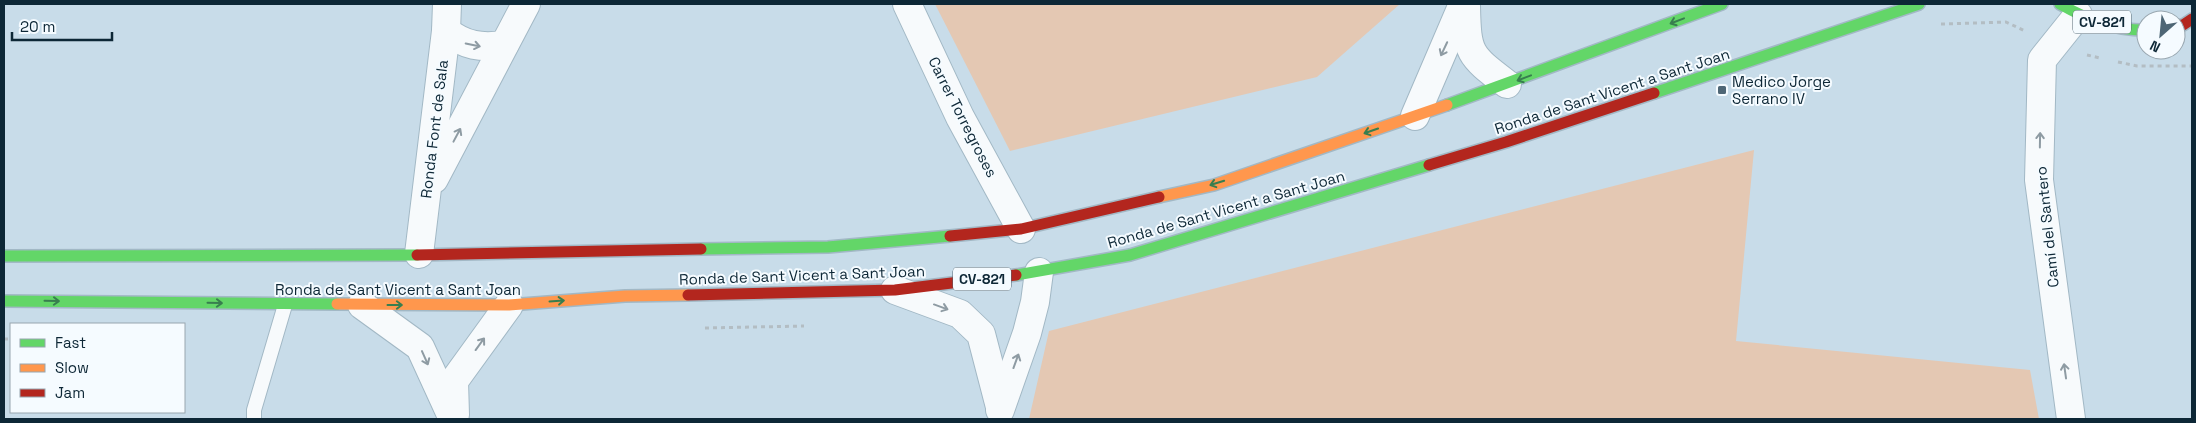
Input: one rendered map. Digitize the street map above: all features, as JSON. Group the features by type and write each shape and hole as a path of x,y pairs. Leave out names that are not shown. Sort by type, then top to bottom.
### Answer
{"main road":[{"name":"Ronda de Sant Vicent a Sant Joan","path":"4,256 351,256 828,247 1021,230 1214,185 1507,84 1722,4"},
{"name":"Ronda de Sant Vicent a Sant Joan","path":"4,301 509,305 625,296 895,290 1039,272 1130,255 1506,142 1919,4"},
{"name":"CV-821","path":"2069,10 2136,31"}],"street":[{"name":"Ronda Font de Sala","path":"419,254 446,31 447,4"},
{"path":"426,194 526,4"},
{"name":"Carrer Torregroses","path":"907,4 960,117 1021,230"},
{"path":"1464,4 1466,40 1477,62 1507,84"},
{"path":"1415,116 1464,4"},
{"name":"Camí del Santero","path":"2069,10 2042,60 2040,170 2071,419"},
{"path":"446,31 456,40 470,46 487,48 504,45"},
{"path":"999,413 1027,333 1035,302 1039,272"},
{"path":"895,290 960,314 981,334 999,413"},
{"path":"362,305 420,347 454,419"},
{"path":"454,419 454,381 509,305"}],"lane":[{"path":"254,419 254,410 285,304"}],"shaded area":[{"path":"935,4 1400,4 1317,77 1010,151"},
{"path":"1754,150 1736,341 2030,370 2039,419 1029,419 1049,331"}],"traffic: fast":[{"path":"1447,105 1722,4"},
{"path":"1654,93 1919,4"},
{"path":"2060,4 2080,15 2101,23 2136,30"},
{"path":"1016,275 1130,255 1429,165"},
{"path":"701,249 828,247 950,236"},
{"path":"4,256 417,255"},
{"path":"4,301 337,304"}],"traffic: slow":[{"path":"1159,197 1214,185 1447,105"},
{"path":"337,304 509,305 625,296 688,295"}],"traffic: jam":[{"path":"2186,23 2192,19"},
{"path":"1429,165 1506,142 1654,93"},
{"path":"950,236 1021,229 1159,197"},
{"path":"417,255 701,249"},
{"path":"688,295 895,290 1016,275"}],"place":[{"name":"Medico Jorge Serrano IV","path":"1722,90"}]}
